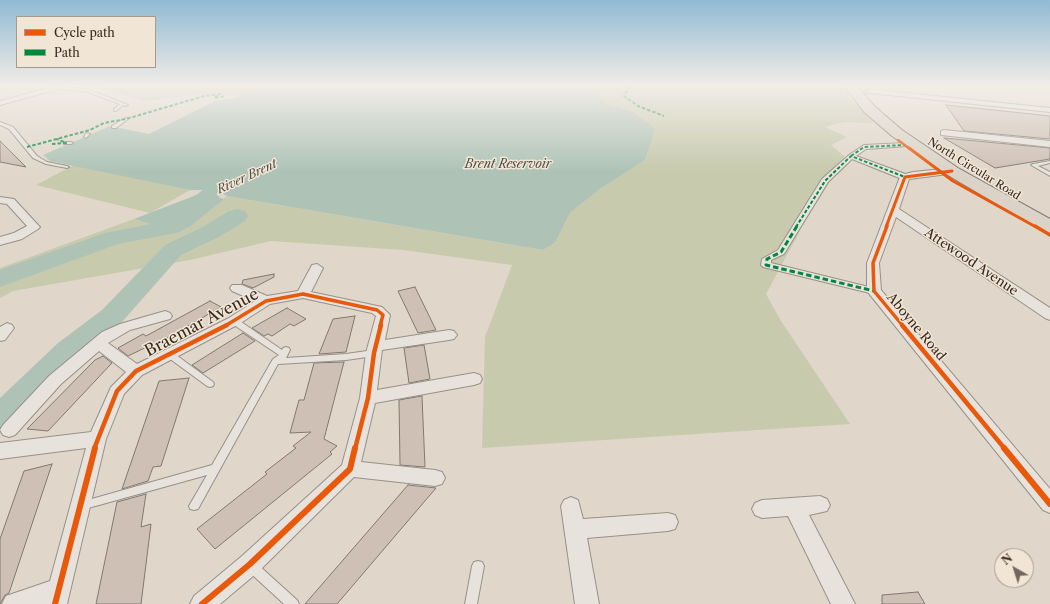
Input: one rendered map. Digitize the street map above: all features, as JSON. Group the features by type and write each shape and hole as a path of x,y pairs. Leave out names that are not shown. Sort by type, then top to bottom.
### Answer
{"highway":[{"name":"North Circular Road","path":"874,114 897,133 952,171 1050,227"},
{"name":"North Circular Road","path":"892,114 918,134 968,167 1050,213"}],"street":[{"path":"944,133 1048,144"},
{"path":"874,291 766,265 767,259 781,252 825,180 851,156 864,147 905,145"},
{"path":"851,156 906,177 913,174 952,171"},
{"name":"Aboyne Road","path":"906,177 892,210 873,263 874,291 1050,504"},
{"path":"0,200 10,200 34,227 18,236 0,241"},
{"name":"Attewood Avenue","path":"892,210 1050,315"},
{"path":"303,294 317,268"},
{"path":"237,288 266,301"},
{"name":"Braemar Avenue","path":"56,597 81,507 97,439 118,391 136,371 234,321 266,301 303,294 377,310 383,315 375,350 368,398 350,469"},
{"path":"9,430 55,380 107,336 125,327 165,316"},
{"path":"375,350 449,335"},
{"path":"98,343 136,371"},
{"path":"368,398 474,380"},
{"path":"0,451 97,439"},
{"path":"202,604 250,564 350,469 435,478"},
{"path":"762,509 820,505"},
{"path":"571,506 587,604"},
{"path":"794,507 843,604"},
{"path":"575,529 668,522"},
{"path":"14,604 56,597"}],"lane":[{"path":"114,127 126,119"},
{"path":"0,123 11,128 35,157 46,163 67,167"},
{"path":"1050,162 1033,165 1050,174"},
{"path":"194,506 276,361 285,353 234,321"},
{"path":"276,361 346,357 375,350"},
{"path":"169,354 210,384"},
{"path":"81,507 216,468"},
{"path":"250,564 293,604"},
{"path":"471,604 478,566"}],"shaded area":[{"path":"637,114 865,114 873,123 844,122 825,127 847,137 831,145 851,162 831,180 802,227 766,294 781,321 850,424 482,448 485,337 512,265 403,250 271,241 190,260 13,291 0,298 0,268 134,219 178,233 191,226 227,196 543,250 555,243 570,213 600,189 645,160 654,129"},
{"path":"74,165 190,190 150,213 36,185"}],"water":[{"name":"Brent Reservoir","path":"189,114 637,114 655,129 645,160 600,189 570,213 555,243 543,250 227,196 215,190 190,190 50,161 43,155 110,126 149,134"},
{"path":"199,194 210,194 224,199 191,226 178,233 134,219"}],"building":[{"path":"952,114 1033,114 1050,116 1050,139 964,131"},
{"path":"944,138 1050,148 1050,159 995,168"},
{"path":"0,141 26,167 0,162"},
{"path":"274,274 274,277 253,288 242,284 243,280"},
{"path":"415,287 436,330 418,333 398,291"},
{"path":"210,301 221,307 156,344 128,356 118,348 143,334 146,336"},
{"path":"287,308 306,319 294,326 290,324 272,336 268,334 264,336 252,328"},
{"path":"355,316 346,352 319,354 333,319"},
{"path":"243,333 255,341 203,373 192,365"},
{"path":"424,345 430,379 409,383 404,348"},
{"path":"103,356 112,363 48,431 27,429 95,360"},
{"path":"344,362 324,439 337,446 330,452 332,454 215,549 197,529 267,474 265,472 296,448 293,446 311,432 290,433 299,400 304,400 314,363"},
{"path":"189,378 161,466 153,467 148,481 122,489 159,381"},
{"path":"422,396 425,467 400,465 399,400"},
{"path":"52,464 9,593 5,595 0,604 0,539 24,471"},
{"path":"408,485 436,488 337,604 305,604"},
{"path":"146,494 141,527 151,524 141,604 96,604 117,502"},
{"path":"918,592 925,604 882,604 882,595"}],"waterway":[{"name":"River Brent","path":"0,279 113,238 168,228 215,190 249,175"},
{"path":"0,418 69,350 112,316 173,250 211,232 237,216"}],"marked path":[{"path":"27,147 90,130 104,123 142,114"},
{"path":"659,114 664,116"},
{"path":"52,144 66,143 57,139"},
{"path":"851,156 864,147 904,145"},
{"path":"874,291 766,265 767,259 781,252 825,181 851,156 905,177"}],"cycle path":[{"path":"898,140 953,181 1050,235"},
{"path":"952,171 905,177 873,263 874,291 1050,504"},
{"path":"55,604 97,439 117,391 136,371 234,321 266,301 303,294 377,310 383,315 374,353 368,398 350,469 250,564 202,604"}]}
